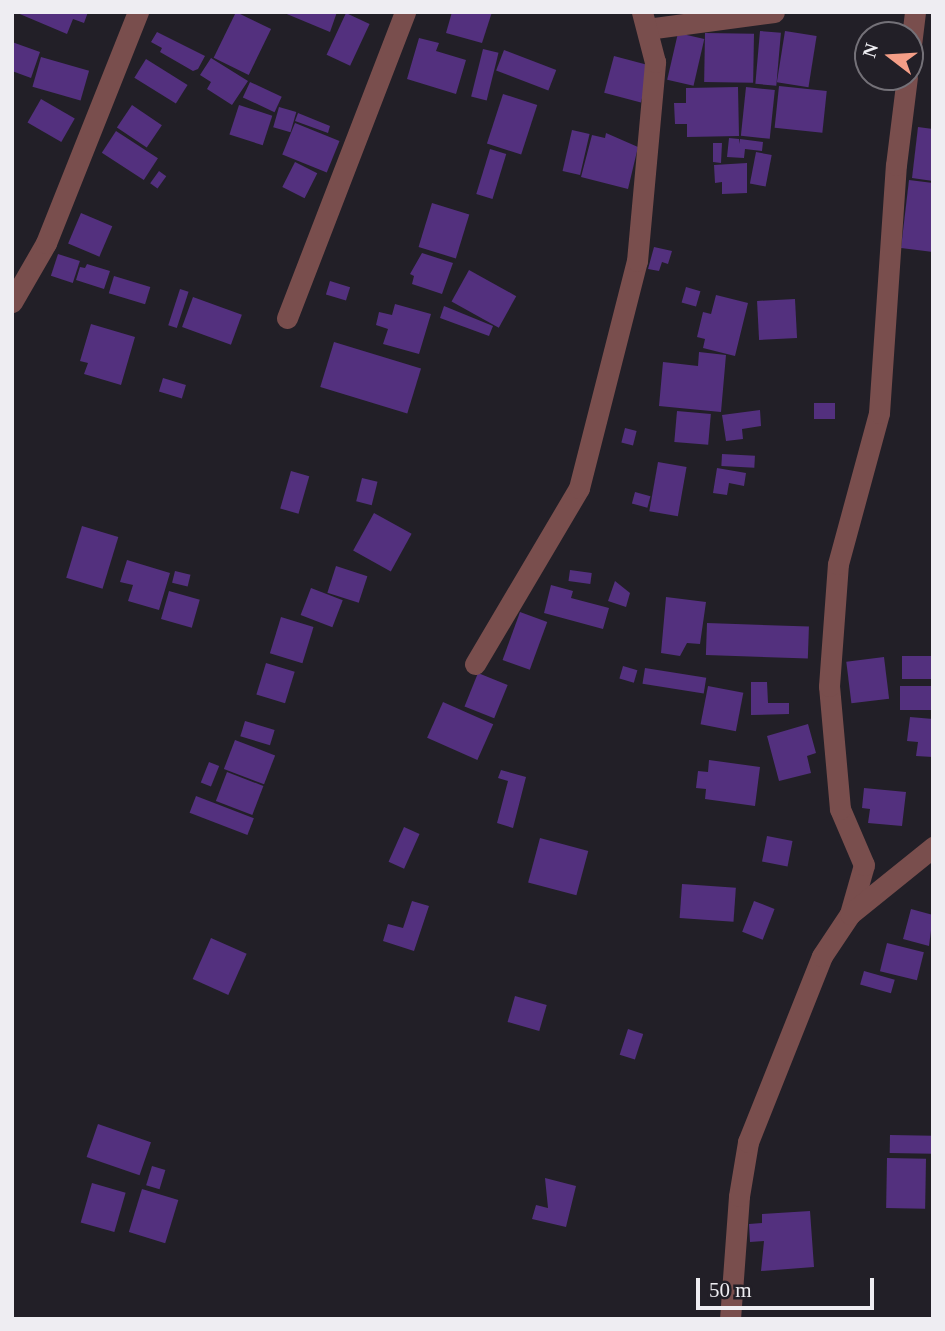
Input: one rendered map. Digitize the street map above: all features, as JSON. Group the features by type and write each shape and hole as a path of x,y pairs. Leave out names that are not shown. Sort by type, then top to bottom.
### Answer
{"street":[{"path":"12,302 46,243 138,12"},
{"path":"288,318 405,12"},
{"path":"475,664 579,488 637,261 655,62 644,21 774,12"},
{"path":"850,915 864,865 840,808 829,685 838,564 878,413 896,165 905,91"},
{"path":"730,1319 739,1196 748,1142 822,956 850,915 933,847"}],"building":[{"path":"15,12 88,12 84,23 73,19 67,34"},
{"path":"236,12 271,29 249,75 214,58"},
{"path":"282,12 337,12 330,32"},
{"path":"452,12 492,12 482,43 446,33"},
{"path":"346,13 370,24 350,66 327,55"},
{"path":"760,31 781,33 776,86 755,84"},
{"path":"785,31 817,36 808,87 777,82"},
{"path":"157,32 205,56 198,69 193,71 160,52 162,48 151,42"},
{"path":"678,33 704,39 694,86 667,80"},
{"path":"705,33 754,34 753,83 704,82"},
{"path":"419,38 439,43 436,51 466,60 456,94 407,79"},
{"path":"12,42 40,52 31,78 12,71"},
{"path":"483,49 499,53 487,100 471,97"},
{"path":"504,50 556,70 548,91 496,71"},
{"path":"614,56 651,66 641,103 604,93"},
{"path":"41,57 89,71 81,101 32,87"},
{"path":"211,58 248,81 232,105 207,89 211,82 200,75"},
{"path":"146,59 188,85 176,104 134,78"},
{"path":"250,82 282,97 275,112 243,97"},
{"path":"779,86 827,91 822,133 775,128"},
{"path":"738,87 739,136 687,137 687,124 675,124 674,103 686,103 686,88"},
{"path":"746,87 775,90 770,139 741,136"},
{"path":"503,94 537,105 521,155 487,143"},
{"path":"41,99 75,118 61,142 28,122"},
{"path":"132,105 162,125 147,148 117,127"},
{"path":"239,105 272,116 263,145 229,134"},
{"path":"279,107 296,112 291,132 273,127"},
{"path":"298,113 330,126 328,133 295,121"},
{"path":"295,123 340,141 327,173 282,155"},
{"path":"918,127 933,129 933,181 912,178"},
{"path":"572,130 590,134 580,175 563,171"},
{"path":"116,131 158,158 144,180 102,153"},
{"path":"606,133 638,147 628,189 581,177 592,135 605,138"},
{"path":"729,138 739,139 739,144 740,139 763,142 762,151 745,149 744,158 727,157"},
{"path":"713,143 722,143 721,163 713,162"},
{"path":"490,149 506,154 493,199 476,194"},
{"path":"756,152 772,155 766,186 750,183"},
{"path":"295,162 317,173 305,198 282,187"},
{"path":"747,163 747,193 722,194 722,182 715,183 714,165"},
{"path":"159,171 166,176 157,188 150,183"},
{"path":"909,180 933,183 933,252 901,248"},
{"path":"432,203 469,214 456,258 419,247"},
{"path":"81,213 112,226 99,257 68,243"},
{"path":"654,247 672,251 668,264 662,262 659,271 648,269"},
{"path":"422,253 453,263 442,294 412,284 414,276 410,274"},
{"path":"58,254 80,261 73,283 51,276"},
{"path":"87,264 110,271 104,289 76,280 80,267 85,268"},
{"path":"469,270 516,296 499,328 452,301"},
{"path":"114,276 150,287 145,304 109,293"},
{"path":"330,281 350,287 346,301 326,294"},
{"path":"686,287 700,291 696,307 682,302"},
{"path":"180,289 189,292 177,328 168,325"},
{"path":"716,295 748,303 735,356 703,348 705,339 697,337 703,312 711,314"},
{"path":"193,297 242,315 231,345 182,327"},
{"path":"795,299 797,338 759,340 757,301"},
{"path":"395,304 431,314 419,354 383,344 388,329 376,325 379,312 392,315"},
{"path":"444,306 493,326 489,336 440,318"},
{"path":"91,324 135,337 121,385 84,374 88,363 80,361"},
{"path":"334,342 421,369 407,414 320,387"},
{"path":"699,352 726,355 721,412 659,406 663,362 698,366"},
{"path":"163,378 186,385 182,398 159,391"},
{"path":"814,403 835,403 835,419 814,419"},
{"path":"760,410 761,426 742,429 743,439 726,441 722,415"},
{"path":"677,411 711,414 708,445 674,442"},
{"path":"625,428 637,431 633,445 621,443"},
{"path":"722,454 755,456 754,468 721,466"},
{"path":"658,462 687,467 678,516 649,511"},
{"path":"717,468 746,473 744,486 729,483 727,495 713,493"},
{"path":"291,471 309,476 299,514 280,508"},
{"path":"362,478 378,482 372,505 356,501"},
{"path":"635,492 650,496 647,508 632,504"},
{"path":"374,513 412,534 391,571 353,551"},
{"path":"82,526 118,537 103,589 66,578"},
{"path":"127,560 170,573 159,610 128,601 133,585 120,582"},
{"path":"336,566 367,576 359,603 327,593"},
{"path":"570,570 592,573 590,584 568,581"},
{"path":"175,571 191,575 188,587 172,583"},
{"path":"615,581 630,593 626,607 608,601"},
{"path":"551,585 573,591 571,598 609,608 603,629 544,613"},
{"path":"311,588 343,600 332,627 301,615"},
{"path":"169,591 200,600 192,628 161,619"},
{"path":"666,597 706,602 700,644 687,643 680,656 661,653"},
{"path":"520,612 547,622 530,670 503,660"},
{"path":"281,617 314,627 302,663 270,653"},
{"path":"707,623 809,627 808,659 706,655"},
{"path":"902,656 933,656 933,679 902,679"},
{"path":"884,657 889,699 851,703 846,662"},
{"path":"266,663 295,672 285,703 256,695"},
{"path":"623,666 637,670 634,683 619,678"},
{"path":"645,668 706,678 704,694 642,684"},
{"path":"478,673 508,685 494,718 465,706"},
{"path":"751,682 767,682 768,703 789,703 789,714 751,715"},
{"path":"708,686 743,693 736,731 701,724"},
{"path":"900,686 933,686 933,710 900,710"},
{"path":"443,702 493,724 477,760 427,738"},
{"path":"910,717 933,719 933,757 916,756 918,742 907,741"},
{"path":"245,721 275,730 270,745 240,736"},
{"path":"808,724 816,753 807,756 811,773 779,781 767,736"},
{"path":"235,740 275,755 264,784 224,769"},
{"path":"709,760 760,767 755,806 705,799 706,789 696,788 698,771 708,772"},
{"path":"209,762 219,766 211,787 201,782"},
{"path":"501,770 526,777 513,828 497,823 508,781 498,778"},
{"path":"227,772 263,786 252,815 216,801"},
{"path":"864,788 906,792 902,826 868,823 870,809 862,808"},
{"path":"196,796 254,818 247,835 190,813"},
{"path":"404,827 420,834 404,869 389,862"},
{"path":"767,836 793,841 788,866 762,862"},
{"path":"540,838 588,851 576,895 528,882"},
{"path":"682,884 736,888 733,922 680,918"},
{"path":"412,901 429,906 414,951 383,941 388,924 403,928"},
{"path":"754,901 775,909 763,940 742,932"},
{"path":"911,909 933,915 929,946 903,939"},
{"path":"211,938 247,954 228,995 193,979"},
{"path":"887,943 924,952 917,980 880,971"},
{"path":"864,971 895,980 891,993 860,984"},
{"path":"515,996 547,1005 539,1031 508,1022"},
{"path":"628,1029 643,1034 635,1060 620,1055"},
{"path":"98,1124 151,1142 140,1175 87,1157"},
{"path":"890,1135 933,1136 933,1154 890,1153"},
{"path":"887,1158 926,1159 925,1209 886,1208"},
{"path":"152,1166 165,1170 160,1189 146,1185"},
{"path":"545,1178 576,1186 566,1227 532,1219 536,1205 548,1208"},
{"path":"92,1183 126,1193 114,1232 81,1222"},
{"path":"142,1189 178,1200 165,1243 129,1232"},
{"path":"810,1211 814,1267 761,1271 764,1241 750,1242 749,1224 762,1223 762,1214"}]}
